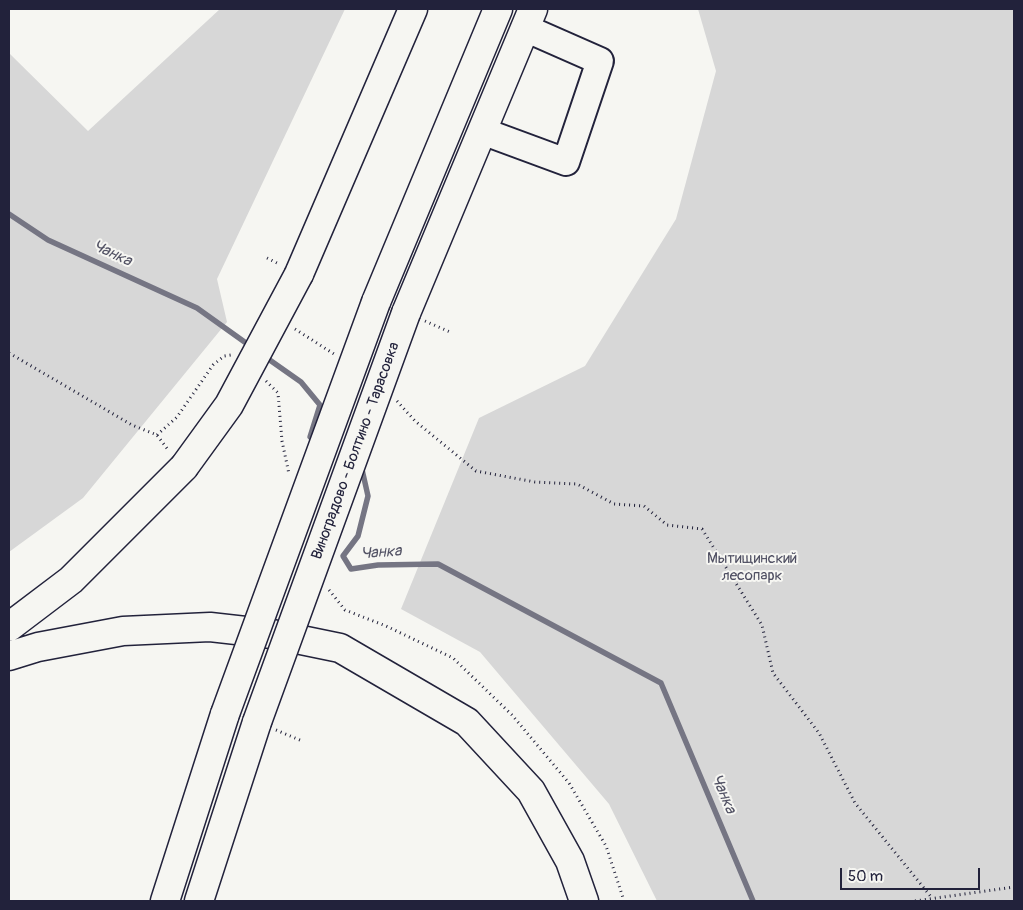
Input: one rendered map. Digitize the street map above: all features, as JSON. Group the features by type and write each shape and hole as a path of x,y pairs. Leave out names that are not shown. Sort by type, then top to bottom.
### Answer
{"main road":[{"path":"9,627 71,580 184,467 229,404 300,274 413,9"},
{"path":"165,901 226,714 376,302 498,9"},
{"name":"Виноградово - Болтино - Тарасовка","path":"199,901 257,722 406,313 529,18"},
{"path":"9,656 38,647 123,631 210,627 272,634 340,648 467,722 531,792 570,861 584,901"}],"lane":[{"path":"482,132 566,162 600,60 529,18"}],"path":[{"path":"294,329 342,360"},
{"path":"9,353 132,425 157,435 163,445"},
{"path":"157,435 177,417 213,365 224,356 232,355 239,360"},
{"path":"261,377 278,393 282,441 289,475"},
{"path":"395,400 415,421 476,471 535,482 576,484 614,504 644,506 667,526 702,529 762,625 773,673 819,733 855,803 932,898"},
{"path":"327,586 345,610 357,615"},
{"path":"915,901 1014,887"}],"green space":[{"path":"220,9 345,9 217,279 227,322 83,498 9,552 9,53 88,131"},
{"name":"Мытищинский лесопарк","path":"698,9 1014,9 1014,901 657,901 609,804 480,652 401,609 479,418 585,366 676,219 716,71"}],"waterway":[{"name":"Чанка","path":"9,214 48,240 197,308 253,348"},
{"name":"Чанка","path":"264,356 301,382 320,405 310,437 316,442"},
{"name":"Чанка","path":"361,465 368,496 358,536 343,556 351,569 378,565 438,564 661,683 753,901"}]}
